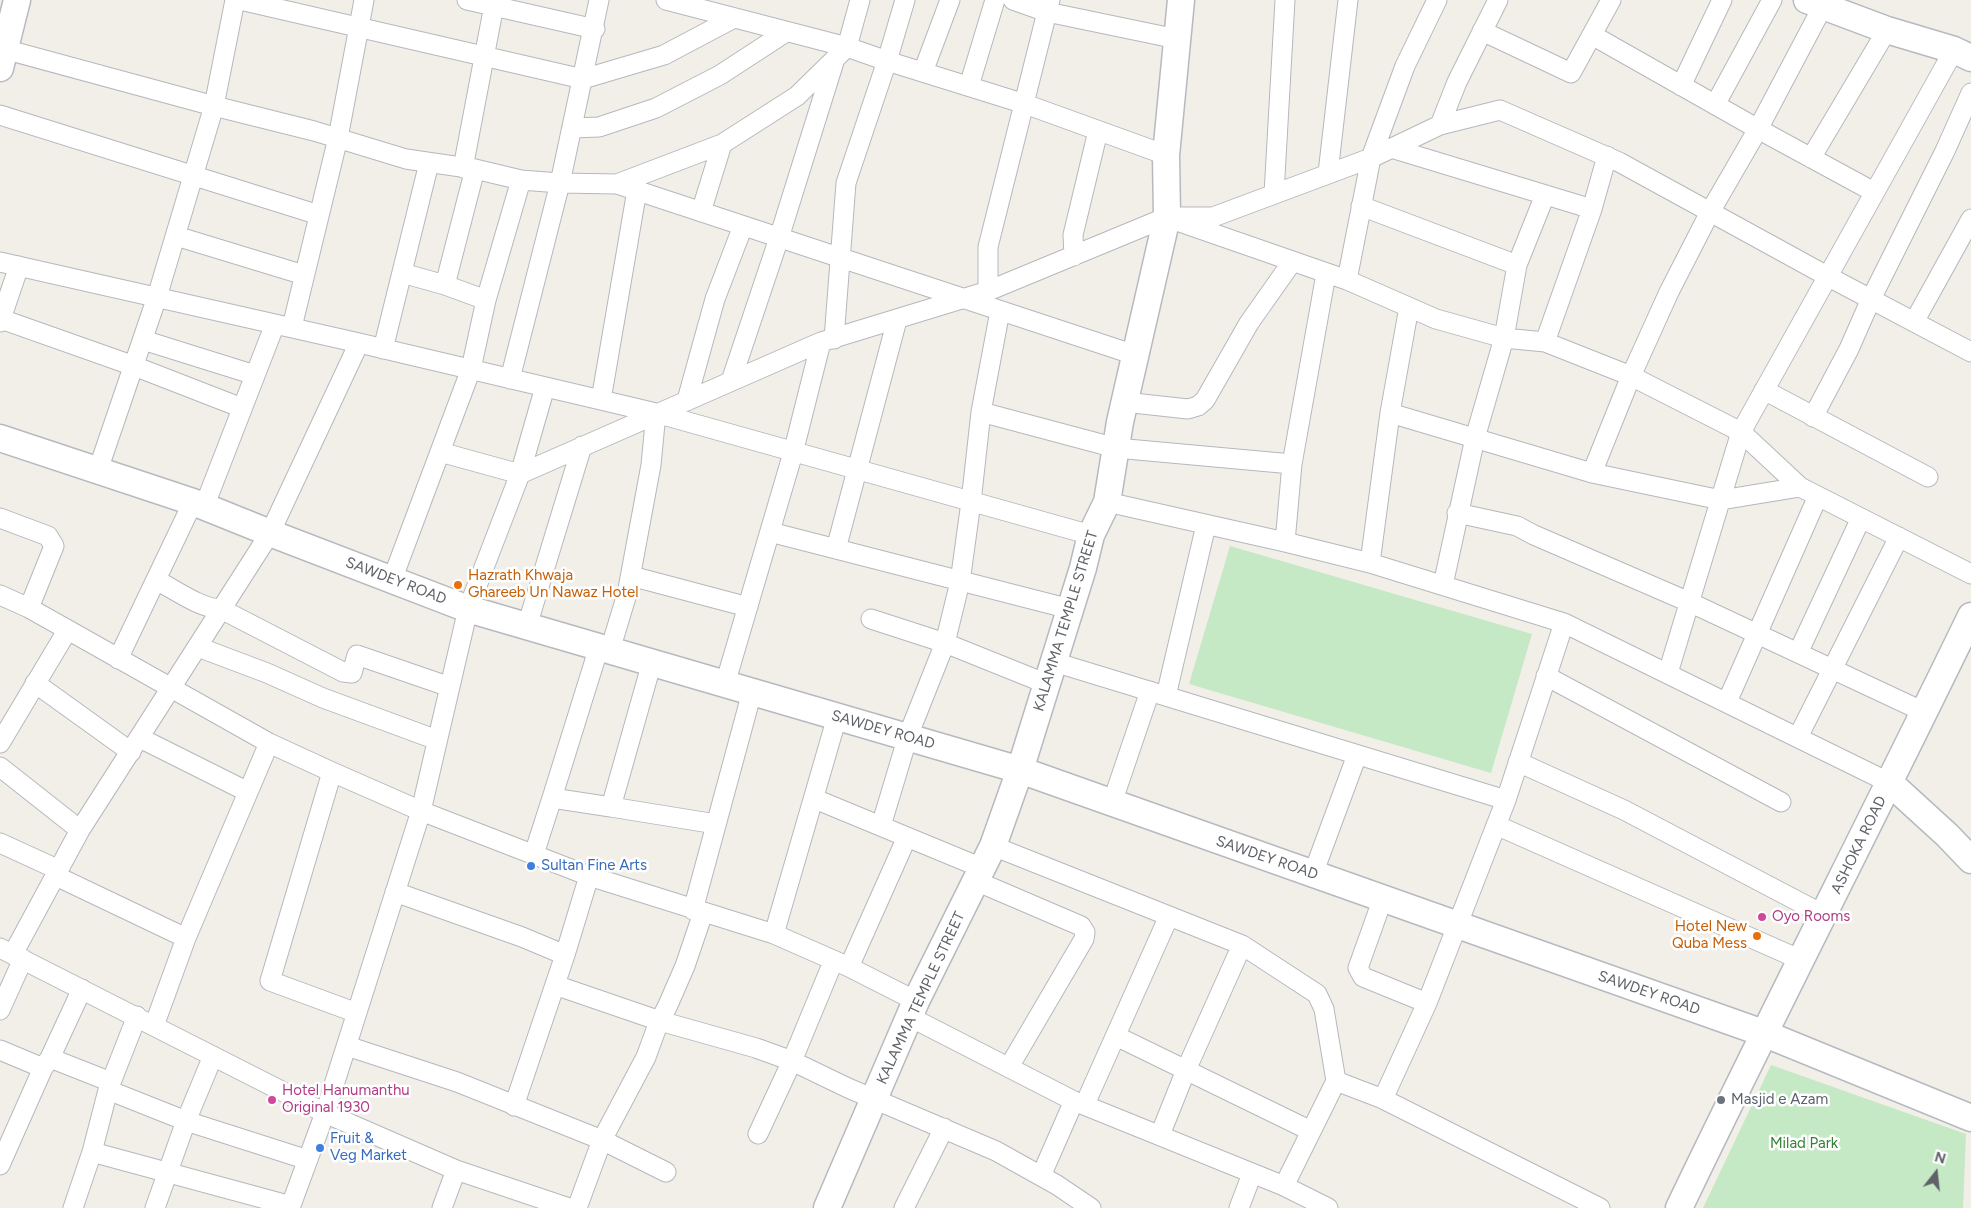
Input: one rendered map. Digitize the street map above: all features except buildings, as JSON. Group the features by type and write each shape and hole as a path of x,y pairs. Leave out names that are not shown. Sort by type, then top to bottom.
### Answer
{"street":[{"path":"17,0 2,55 214,106 338,138 406,159 469,168 521,180 617,184 1135,355"},
{"path":"98,470 158,297 214,106 235,0"},
{"path":"240,0 583,79 664,55 728,11"},
{"path":"118,659 156,580 198,505 255,375 283,326 304,275 338,138 364,0"},
{"path":"466,0 494,3 595,29"},
{"path":"510,379 560,183 595,29 599,0"},
{"path":"731,382 860,0"},
{"path":"725,684 827,341 840,258 846,182 887,61 905,0"},
{"path":"923,72 950,0"},
{"path":"969,86 995,0"},
{"path":"1014,0 1049,6 1177,40"},
{"name":"KALAMMA TEMPLE STREET","path":"827,1208 913,1009 984,865 1020,770 1091,535 1107,502 1124,402 1167,217 1166,156 1181,0"},
{"path":"1274,194 1285,0"},
{"path":"1328,173 1348,0"},
{"path":"1347,280 1371,158 1405,66 1437,0"},
{"path":"1440,125 1457,82 1498,0"},
{"path":"1482,31 1571,73 1611,0"},
{"path":"1681,86 1722,0"},
{"path":"1715,105 1772,0"},
{"path":"674,1 728,11 841,52 887,61 969,86 1025,104 1166,156"},
{"path":"445,285 469,168 484,56 494,3"},
{"path":"1592,473 1631,376 1669,292 1710,212 1758,129 1815,3 1888,30 1962,54 1874,192 1741,432 1668,673"},
{"path":"988,291 988,247 1049,6"},
{"path":"1811,158 1888,30"},
{"path":"572,128 600,127 656,108 720,75 786,32"},
{"path":"1592,35 1874,192"},
{"path":"617,184 722,144 797,96 841,52"},
{"path":"1813,417 1849,349 1871,299 1945,151 1971,93"},
{"path":"440,452 520,474 686,400 827,341 964,300 1167,217 1213,217 1371,158 1440,125 1500,110 1608,156 1914,322 1970,347"},
{"path":"0,115 319,215"},
{"path":"1074,256 1073,234 1098,131"},
{"path":"701,212 722,144"},
{"path":"1392,148 1592,209"},
{"path":"1545,342 1592,209 1608,156"},
{"path":"383,349 429,163"},
{"path":"392,580 471,370 486,300 521,180"},
{"path":"602,400 637,190"},
{"path":"1443,585 1457,513 1475,438 1504,338 1517,265 1545,195"},
{"path":"1361,206 1517,265"},
{"path":"1167,217 1347,280 1436,318 1504,338 1545,342 1631,376 1741,432 1800,487 1971,574"},
{"path":"1914,322 1971,219"},
{"path":"686,400 714,299 743,226"},
{"path":"176,236 304,275"},
{"path":"0,262 656,413 793,453 1091,535"},
{"path":"1124,402 1188,409 1198,406 1205,400 1249,323 1292,262"},
{"path":"19,266 0,320 134,366 242,408"},
{"path":"402,273 445,285 486,300"},
{"path":"1285,542 1292,464 1326,274"},
{"path":"1370,563 1390,413 1409,307"},
{"path":"880,826 908,736 945,643 960,582 972,502 981,412 1000,312"},
{"path":"836,549 897,320"},
{"path":"143,340 255,375"},
{"path":"0,1010 12,954 80,830 270,534 358,343"},
{"path":"92,1152 290,1207 326,1112 421,811 468,608 520,474 546,387"},
{"path":"1764,390 1928,477"},
{"path":"981,412 1116,448 1292,464"},
{"path":"534,854 631,576 651,465 656,413"},
{"path":"1390,413 1592,473 1720,500 1800,487"},
{"name":"SAWDEY ROAD","path":"0,438 198,505 468,608 1020,770 1763,1033 1971,1118"},
{"path":"527,626 582,446"},
{"path":"1727,702 1818,496"},
{"path":"1107,502 1370,563 1564,623 1890,782 1947,834 1971,860"},
{"path":"1457,513 1517,526 1689,602 1924,712"},
{"path":"0,518 48,536 54,546 29,608"},
{"path":"1798,653 1861,518"},
{"path":"1112,803 1158,694 1206,525"},
{"path":"770,532 1070,609"},
{"path":"1798,737 1899,537"},
{"path":"631,576 748,607"},
{"path":"156,580 203,605 214,609 221,609 342,672 352,673 358,655 450,687"},
{"path":"1,600 29,608 269,743 421,811 589,876 774,934 841,964 1009,1068 1080,1103 1284,1186 1328,1208"},
{"name":"ASHOKA ROAD","path":"1678,1208 1971,616"},
{"path":"871,619 945,643 1050,673 1158,694 1506,800"},
{"path":"1383,1099 1427,1003 1506,800 1564,623"},
{"path":"0,743 67,631"},
{"path":"198,647 267,673 324,698 437,740"},
{"path":"610,808 652,662"},
{"path":"1546,676 1782,802"},
{"path":"35,683 135,745 248,792"},
{"path":"577,1208 602,1140 646,1057 685,966 716,824 752,692"},
{"path":"774,934 838,717"},
{"path":"154,1026 186,938 269,743"},
{"path":"1313,874 1357,754"},
{"path":"1518,762 1624,810 1824,915"},
{"path":"0,767 80,830"},
{"path":"332,772 270,981 357,1013"},
{"path":"552,798 716,824"},
{"path":"814,799 907,837 984,865 1169,916 1242,945 1317,994 1324,1008 1336,1081 1284,1186"},
{"path":"1496,825 1802,960"},
{"path":"758,1134 792,1061 907,837"},
{"path":"0,843 186,938"},
{"path":"984,865 1081,926 1085,932 1084,940 1009,1068"},
{"path":"514,1106 565,955 589,876"},
{"path":"395,892 522,937 565,955"},
{"path":"1383,898 1358,968 1359,973 1363,977 1427,1003"},
{"path":"1041,1176 1116,1036 1169,916"},
{"path":"1160,1136 1186,1070 1242,945"},
{"path":"12,954 326,1112 528,1201 569,1208"},
{"path":"555,985 660,1021 756,1048 792,1061 848,1088 996,1151 1041,1176 1091,1208"},
{"path":"0,1166 46,1063 82,989"},
{"path":"73,1208 92,1152 110,1086 137,1016"},
{"path":"1116,1036 1312,1131"},
{"path":"346,1046 457,1082 602,1140 666,1172"},
{"path":"0,1050 46,1063 110,1086 186,1121 308,1160"},
{"path":"155,1208 186,1121 213,1056"},
{"path":"1336,1081 1383,1099 1600,1208"},
{"path":"904,1208 944,1128"},
{"path":"442,1208 456,1170"},
{"path":"1239,1208 1252,1174"}],"green space":[{"path":"1230,546 1532,634 1491,773 1189,684"},
{"name":"Milad Park","path":"1771,1065 1966,1134 1963,1208 1703,1208"}],"place":[{"name":"Hazrath Khwaja Ghareeb Un Nawaz Hotel","path":"458,585"},
{"name":"Sultan Fine Arts","path":"531,866"},
{"name":"Oyo Rooms","path":"1762,917"},
{"name":"Hotel New Quba Mess","path":"1757,936"},
{"name":"Hotel Hanumanthu Original 1930","path":"272,1100"},
{"name":"Masjid e Azam","path":"1721,1100"},
{"name":"Fruit & Veg Market","path":"320,1148"}]}
